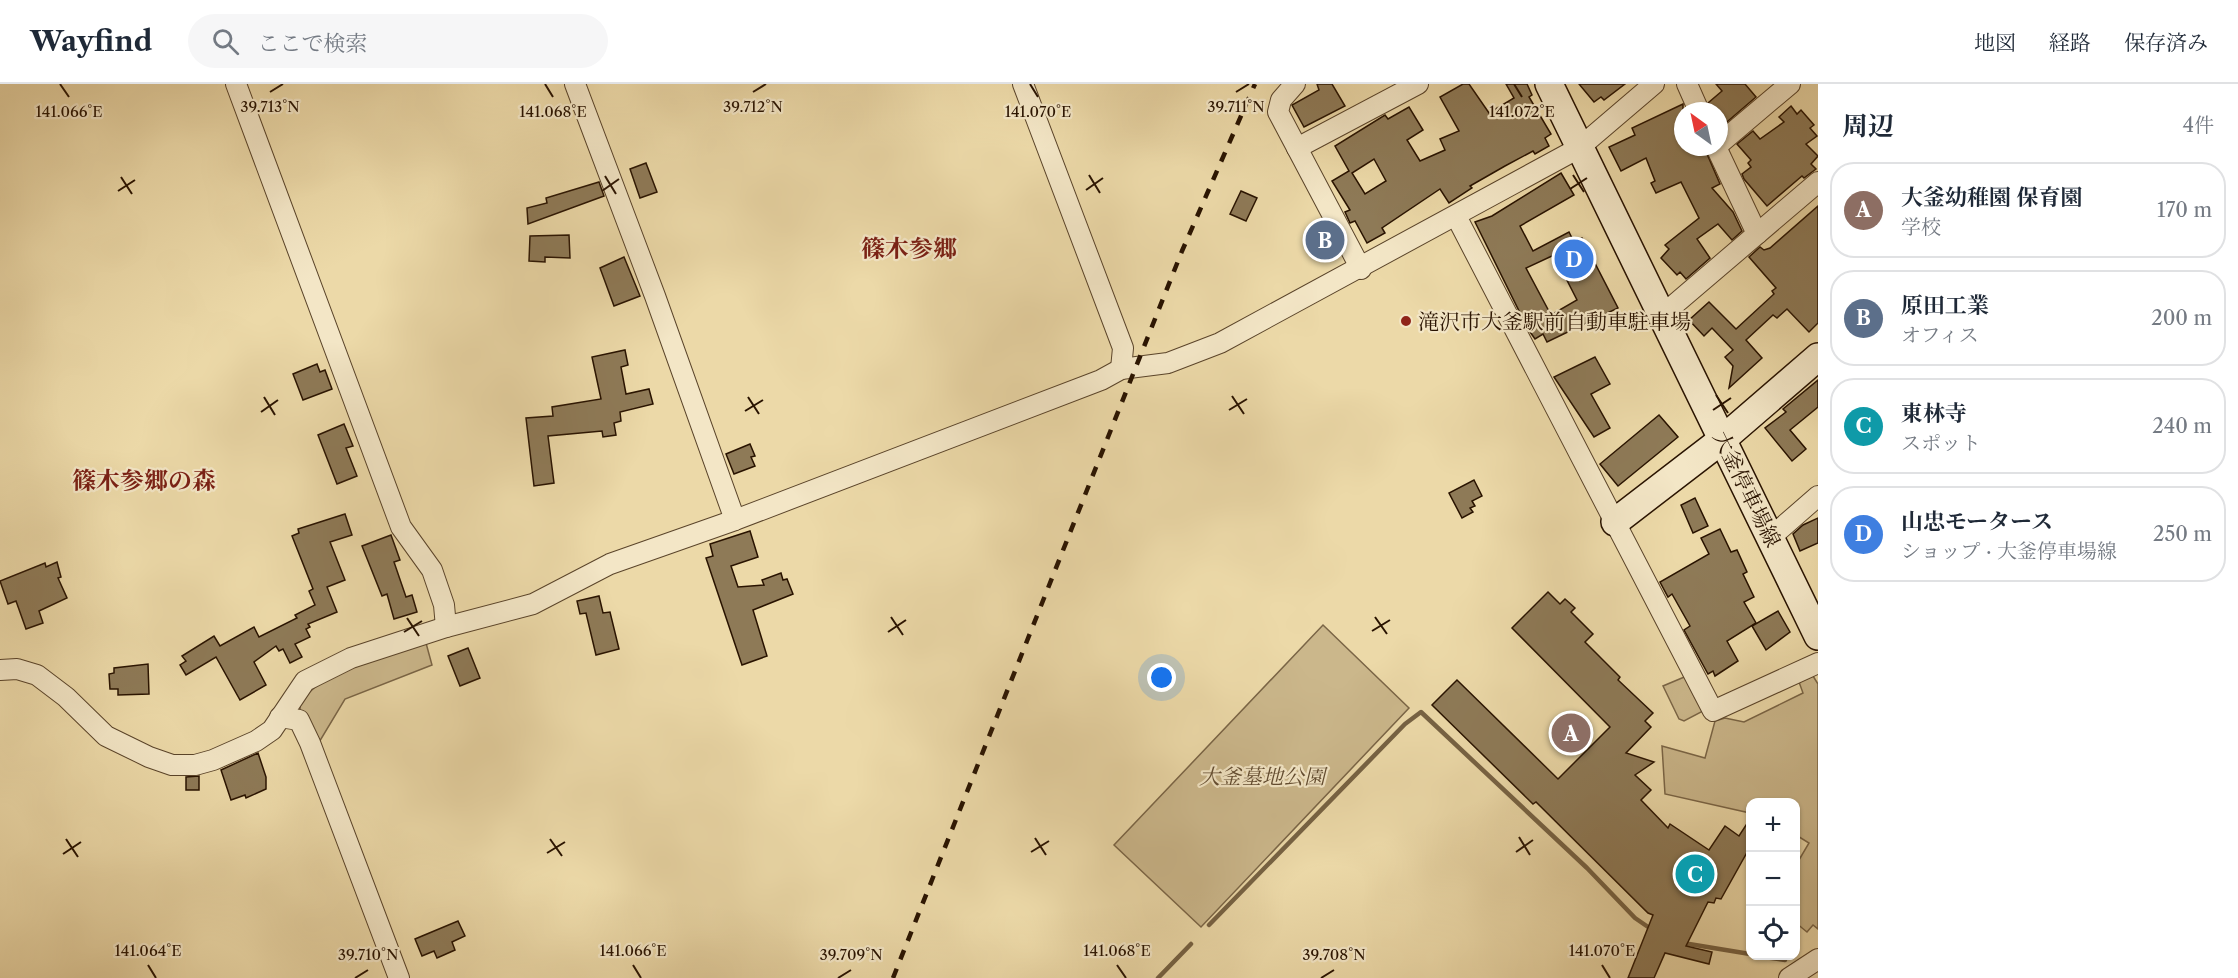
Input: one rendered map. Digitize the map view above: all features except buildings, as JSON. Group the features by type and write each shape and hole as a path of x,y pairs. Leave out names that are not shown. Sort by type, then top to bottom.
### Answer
{"main road":[{"name":"大釜停車場線","path":"1549,84 1818,636"},
{"path":"1615,522 1723,439 1818,357"}],"street":[{"path":"236,84 401,527 432,570 444,605 446,627"},
{"path":"575,84 655,296 735,519"},
{"path":"1023,84 1123,348 1121,369"},
{"path":"1295,84 1281,100 1278,112 1361,268"},
{"path":"1297,148 1418,84"},
{"path":"0,670 17,669 37,675 66,697 106,736 172,765 195,765 241,748 272,729 305,681 324,670 383,646 533,604 610,564 1101,380 1121,369 1168,363 1220,343 1579,148 1654,84"},
{"path":"1687,84 1695,102"},
{"path":"1728,137 1790,84"},
{"path":"1722,156 1757,234"},
{"path":"1661,316 1818,182"},
{"path":"1456,216 1713,711 1818,663"},
{"path":"1770,537 1818,496"},
{"path":"280,717 299,720 310,743 399,978"},
{"path":"1789,978 1816,963"}],"green space":[{"name":"大釜墓地公園","path":"1323,625 1409,708 1201,927 1114,845"},
{"path":"426,643 432,665 345,699 318,744 305,724 300,711 303,699 314,688 352,668"},
{"path":"1689,675 1705,710 1684,721 1679,719 1663,686"},
{"path":"1813,676 1818,684 1818,929 1813,925 1807,932 1800,926 1800,858 1809,843 1800,837 1800,798 1746,798 1746,812 1665,794 1662,746 1705,758 1715,721 1725,718 1744,722 1803,693 1799,682"}],"waterway":[{"path":"1209,925 1405,724 1421,712 1587,868 1635,918 1651,929"},
{"path":"1683,943 1746,953"},
{"path":"1158,978 1191,944"}],"railway":[{"path":"893,978 1182,251 1255,84"}],"place":[{"name":"原田工業","path":"1325,240"},
{"name":"山忠モータース","path":"1574,259"},
{"name":"滝沢市大釜駅前自動車駐車場","path":"1406,321"},
{"name":"大釜幼稚園 保育園","path":"1571,733"},
{"name":"東林寺","path":"1695,874"}],"district":[{"name":"篠木参郷","path":"909,248"},
{"name":"篠木参郷の森","path":"144,480"}]}
